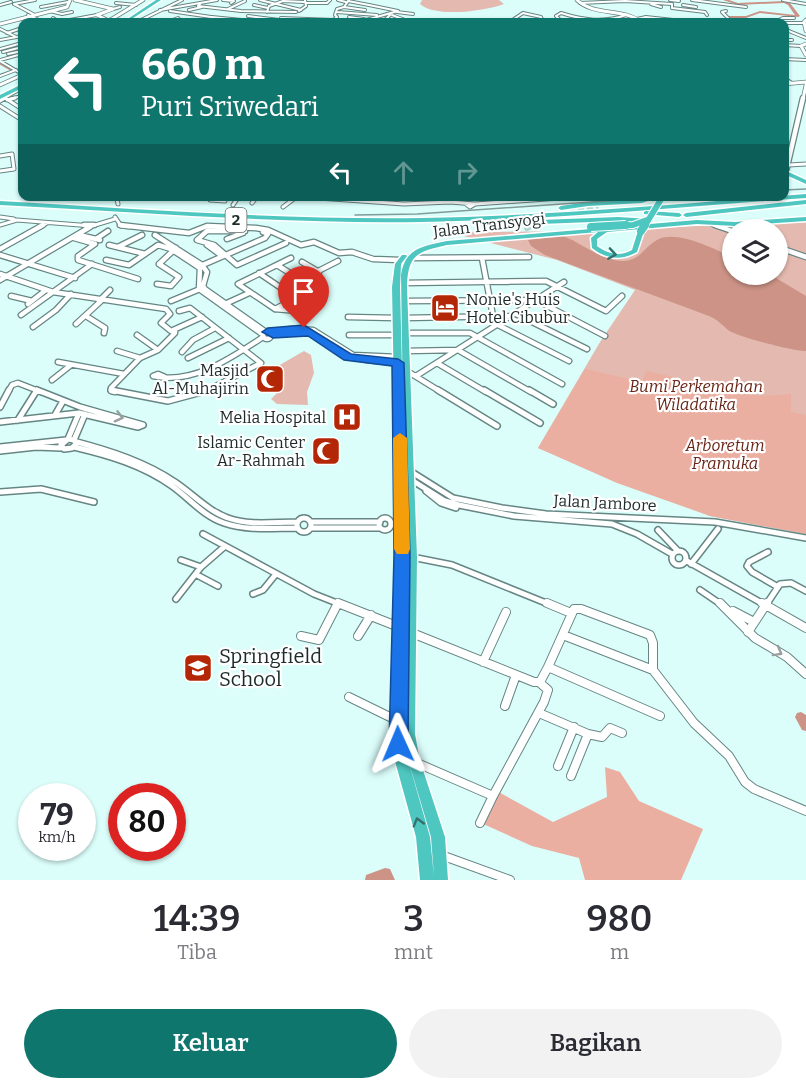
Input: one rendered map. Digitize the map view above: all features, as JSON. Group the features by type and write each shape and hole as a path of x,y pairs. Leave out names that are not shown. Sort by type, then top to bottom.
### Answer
{"highway":[{"path":"131,18 159,0"},
{"path":"136,18 164,0"},
{"path":"2,98 18,88"},
{"path":"789,169 806,177"},
{"path":"789,169 806,182"},
{"path":"789,193 806,191"},
{"name":"2","path":"789,197 806,196"},
{"path":"2,198 18,199"},
{"path":"54,201 231,214"},
{"path":"421,220 642,201"},
{"path":"606,231 594,238 594,247 602,253 621,256 635,251 646,216 657,201"},
{"path":"598,206 662,201"},
{"name":"2","path":"0,203 337,220 421,220 497,218 736,201"},
{"path":"646,216 682,215 806,202"},
{"name":"2","path":"2,208 331,225 465,224 646,216 806,202"},
{"name":"Jalan Transyogi","path":"404,259 438,245 592,224 638,224 646,216"},
{"path":"465,224 592,224 630,219 697,222"},
{"name":"Jalan Transyogi","path":"788,221 806,219"},
{"name":"Jalan Transyogi","path":"404,259 424,245 454,239 606,231 697,222 722,226"},
{"path":"454,239 465,235 525,228"},
{"path":"404,259 403,315 401,334 394,359 410,477 412,557 397,721 401,761 438,837 441,880"},
{"path":"403,315 396,278 404,259"},
{"path":"401,334 406,351 407,371 401,512 409,734 427,880"}],"street":[{"path":"6,0 17,3 35,0"},
{"path":"75,0 113,9"},
{"path":"115,18 143,0"},
{"path":"145,18 182,0"},
{"path":"223,0 234,1 231,3"},
{"path":"238,0 268,8"},
{"path":"260,0 301,10"},
{"path":"267,12 268,8 275,3 283,1 322,3 328,0 338,0 369,3 397,12 413,14"},
{"path":"578,2 679,1 670,0"},
{"path":"692,0 746,7"},
{"path":"778,0 806,4"},
{"path":"161,10 209,1 218,2"},
{"path":"344,6 348,1"},
{"path":"0,5 11,2"},
{"path":"41,7 69,2"},
{"path":"19,18 66,8 69,2"},
{"path":"233,10 246,2"},
{"path":"226,10 246,2"},
{"path":"282,7 293,2"},
{"path":"283,18 301,10 305,2"},
{"path":"578,2 586,8 636,18 656,18"},
{"path":"636,5 648,2 672,8 696,7"},
{"path":"17,3 14,4 33,14"},
{"path":"116,3 136,5"},
{"path":"349,17 365,12 369,3"},
{"path":"692,11 700,3"},
{"path":"201,4 226,10 296,12"},
{"path":"179,18 189,10 196,10 201,4"},
{"path":"235,15 254,5"},
{"path":"336,18 335,15 338,8 344,6 381,18"},
{"path":"684,6 707,15"},
{"path":"73,18 98,15 120,7"},
{"path":"26,9 33,8"},
{"path":"349,17 354,8"},
{"path":"168,16 178,9"},
{"path":"212,16 218,9"},
{"path":"161,10 228,18"},
{"path":"50,11 62,15 74,13"},
{"path":"85,11 103,18"},
{"path":"246,18 253,11"},
{"path":"726,11 722,12 728,18"},
{"path":"337,12 352,18"},
{"path":"370,18 397,12"},
{"path":"73,18 69,16 74,13"},
{"path":"281,13 290,14"},
{"path":"515,18 522,13 535,18"},
{"path":"558,18 556,16 562,13 577,18"},
{"path":"613,18 624,14"},
{"path":"644,14 648,17"},
{"path":"28,15 34,18"},
{"path":"73,18 81,15"},
{"path":"189,18 194,15"},
{"path":"212,16 229,15"},
{"path":"391,15 399,18"},
{"path":"248,16 264,18"},
{"path":"0,24 18,18"},
{"path":"789,19 805,21"},
{"path":"789,23 805,21"},
{"path":"805,21 806,30"},
{"path":"0,29 14,36"},
{"path":"7,33 18,29"},
{"path":"789,33 793,37"},
{"path":"0,39 14,36"},
{"path":"0,39 18,36"},
{"path":"789,38 806,38"},
{"path":"0,39 8,46"},
{"path":"8,39 17,44"},
{"path":"1,50 17,44"},
{"path":"804,45 806,55"},
{"path":"1,50 18,49"},
{"path":"1,50 12,57"},
{"path":"8,54 18,50"},
{"path":"1,61 18,52"},
{"path":"789,59 806,60"},
{"path":"1,61 11,64"},
{"path":"1,61 18,73"},
{"path":"0,76 15,71"},
{"path":"0,85 18,77"},
{"path":"789,83 806,83"},
{"path":"789,84 806,83"},
{"path":"789,159 806,83"},
{"path":"2,98 18,96"},
{"path":"2,98 16,105"},
{"path":"2,107 16,105"},
{"path":"2,107 18,117"},
{"path":"0,156 12,154 14,169 0,171"},
{"path":"789,167 806,163"},
{"path":"216,201 225,201"},
{"path":"233,205 235,201"},
{"path":"283,207 291,201"},
{"path":"361,201 404,204 450,202 466,204 469,207 475,204 517,201"},
{"path":"0,217 92,226"},
{"path":"0,280 92,226 115,218 118,225"},
{"path":"0,225 15,220"},
{"path":"0,249 48,222"},
{"path":"104,223 185,233 209,226 262,229 301,245 313,242 339,254 351,252 373,259 529,257"},
{"path":"79,234 98,239 108,231"},
{"path":"227,239 247,231"},
{"path":"200,266 225,256 267,236 264,232 204,232 197,240 207,244 225,256 236,264 286,243"},
{"path":"118,247 142,235"},
{"path":"155,235 200,266 201,289"},
{"path":"74,238 95,244 76,258 138,279"},
{"path":"109,245 145,254"},
{"path":"105,260 129,264 159,245 175,249"},
{"path":"157,284 172,286 179,277 159,264 175,249"},
{"path":"788,251 806,257"},
{"path":"0,255 75,278"},
{"path":"291,258 238,282 251,294 275,309 310,312"},
{"path":"482,258 493,316"},
{"path":"283,289 338,261"},
{"path":"302,262 319,272"},
{"path":"21,315 92,264"},
{"path":"277,265 301,280"},
{"path":"259,273 296,298"},
{"path":"0,274 52,292 100,301 124,302 166,309 170,314 161,323 169,330 175,330 202,317"},
{"path":"403,283 540,280 558,286 606,311 622,296"},
{"path":"416,376 564,282"},
{"path":"171,301 201,289"},
{"path":"201,289 266,334"},
{"path":"11,296 30,303 46,290"},
{"path":"76,324 110,290"},
{"path":"275,309 311,290"},
{"path":"33,327 56,310 72,294"},
{"path":"225,306 251,294"},
{"path":"404,301 536,300 605,336"},
{"path":"175,330 175,333 158,350 140,358 123,374 111,388 112,392 168,401 207,391 260,365 260,360 190,308 179,311"},
{"path":"348,317 514,315 587,349"},
{"path":"86,316 105,328 104,333"},
{"path":"498,325 569,361"},
{"path":"182,352 193,340 215,328"},
{"path":"165,377 191,375 245,350 266,334 292,329 313,330 348,357 394,359"},
{"path":"349,335 466,332 562,384"},
{"path":"137,335 158,350"},
{"path":"188,358 229,338"},
{"path":"406,351 458,350 553,404"},
{"path":"117,351 140,358"},
{"path":"58,362 123,374"},
{"path":"437,363 540,423"},
{"path":"52,380 71,364"},
{"path":"407,371 497,426"},
{"path":"0,407 13,384 20,383 63,401 143,425 138,428 82,414 0,422"},
{"path":"18,420 37,390"},
{"path":"55,415 63,401"},
{"path":"0,449 36,447 66,450 72,442 82,414"},
{"path":"61,448 62,443 72,442"},
{"path":"0,449 72,442 147,473 173,487 208,515 223,523 249,528 297,525 304,519 311,525"},
{"path":"410,477 422,488 447,503 513,518 612,526 624,530 674,554 686,555 689,562 806,628"},
{"name":"Jalan Jambore","path":"410,477 456,499 502,508 565,515 715,522 806,538"},
{"path":"0,492 41,489 94,502"},
{"path":"380,525 401,512"},
{"path":"389,520 392,523 390,529"},
{"path":"297,525 304,531 311,525 380,525 390,529 402,539"},
{"path":"658,530 678,564 689,562 718,529"},
{"path":"203,534 314,594 516,675 539,682 548,690 539,713 480,823"},
{"path":"176,599 201,567 224,547"},
{"path":"768,552 749,562 747,566 752,572 778,587"},
{"path":"412,557 452,565 571,613"},
{"path":"182,560 201,567"},
{"path":"252,594 263,590 276,574"},
{"path":"197,575 218,586"},
{"path":"748,632 778,587 787,583 806,591"},
{"path":"700,590 728,609 754,622"},
{"path":"301,636 319,640 338,603"},
{"path":"539,682 575,608 650,635 654,642 652,670 697,727 729,756 745,782 754,789 806,812"},
{"path":"728,609 748,632 760,642 791,660 806,674"},
{"path":"483,662 506,612"},
{"path":"358,636 370,615"},
{"path":"563,634 652,670"},
{"path":"548,667 660,716"},
{"path":"505,706 516,675"},
{"path":"349,697 397,721"},
{"path":"539,713 588,734 602,737 610,728 622,733"},
{"path":"558,766 574,727"},
{"path":"571,776 588,734"},
{"path":"414,761 493,796"},
{"path":"440,854 510,880"}],"green space":[{"path":"422,0 499,0 504,4 473,11 448,12 427,8 420,4"},
{"name":"Bumi Perkemahan Wiladatika","path":"806,222 806,534 710,516 538,448 600,342 635,290 557,260 456,234 457,232 602,231 592,239 594,248 621,257 634,255 647,228 722,225 722,285 788,285 788,223"},
{"path":"304,351 311,355 314,373 307,392 308,405 277,404 271,399 281,389 278,366"},
{"name":"Arboretum Pramuka","path":"585,369 642,382 646,371 759,396 791,394 791,412 806,415 806,534 710,516 617,483 538,448"},
{"path":"605,767 620,772 639,801 703,829 681,880 585,880 579,858 532,846 481,823 495,790 553,822 607,797"}],"shaded area":[{"path":"563,236 606,258 623,261 634,259 657,240 665,237 684,238 706,245 722,252 722,285 788,285 806,296 806,351 753,340 733,333 709,316 545,255 531,246 528,240"}],"waterway":[{"path":"725,0 738,4 784,2 789,4 798,16 760,12 746,17 729,17"},
{"path":"0,64 11,70"},
{"path":"801,717 806,726"},
{"path":"371,880 385,874 389,880"}],"tunnel":[{"path":"527,227 566,212 598,206"},
{"path":"524,228 531,225"}],"tram line":[{"path":"789,190 806,189"},
{"path":"355,215 417,214 605,201"}],"slow traffic":[{"path":"400,438 402,549"}],"place":[{"name":"Nonie's Huis Hotel Cibubur","path":"445,308"},
{"name":"Masjid Al-Muhajirin","path":"270,379"},
{"name":"Melia Hospital","path":"347,417"},
{"name":"Islamic Center Ar-Rahmah","path":"326,451"},
{"name":"Springfield School","path":"198,668"}],"route":[{"path":"304,328 268,332 273,334 310,333 353,359 398,363 402,555 398,744"}]}
